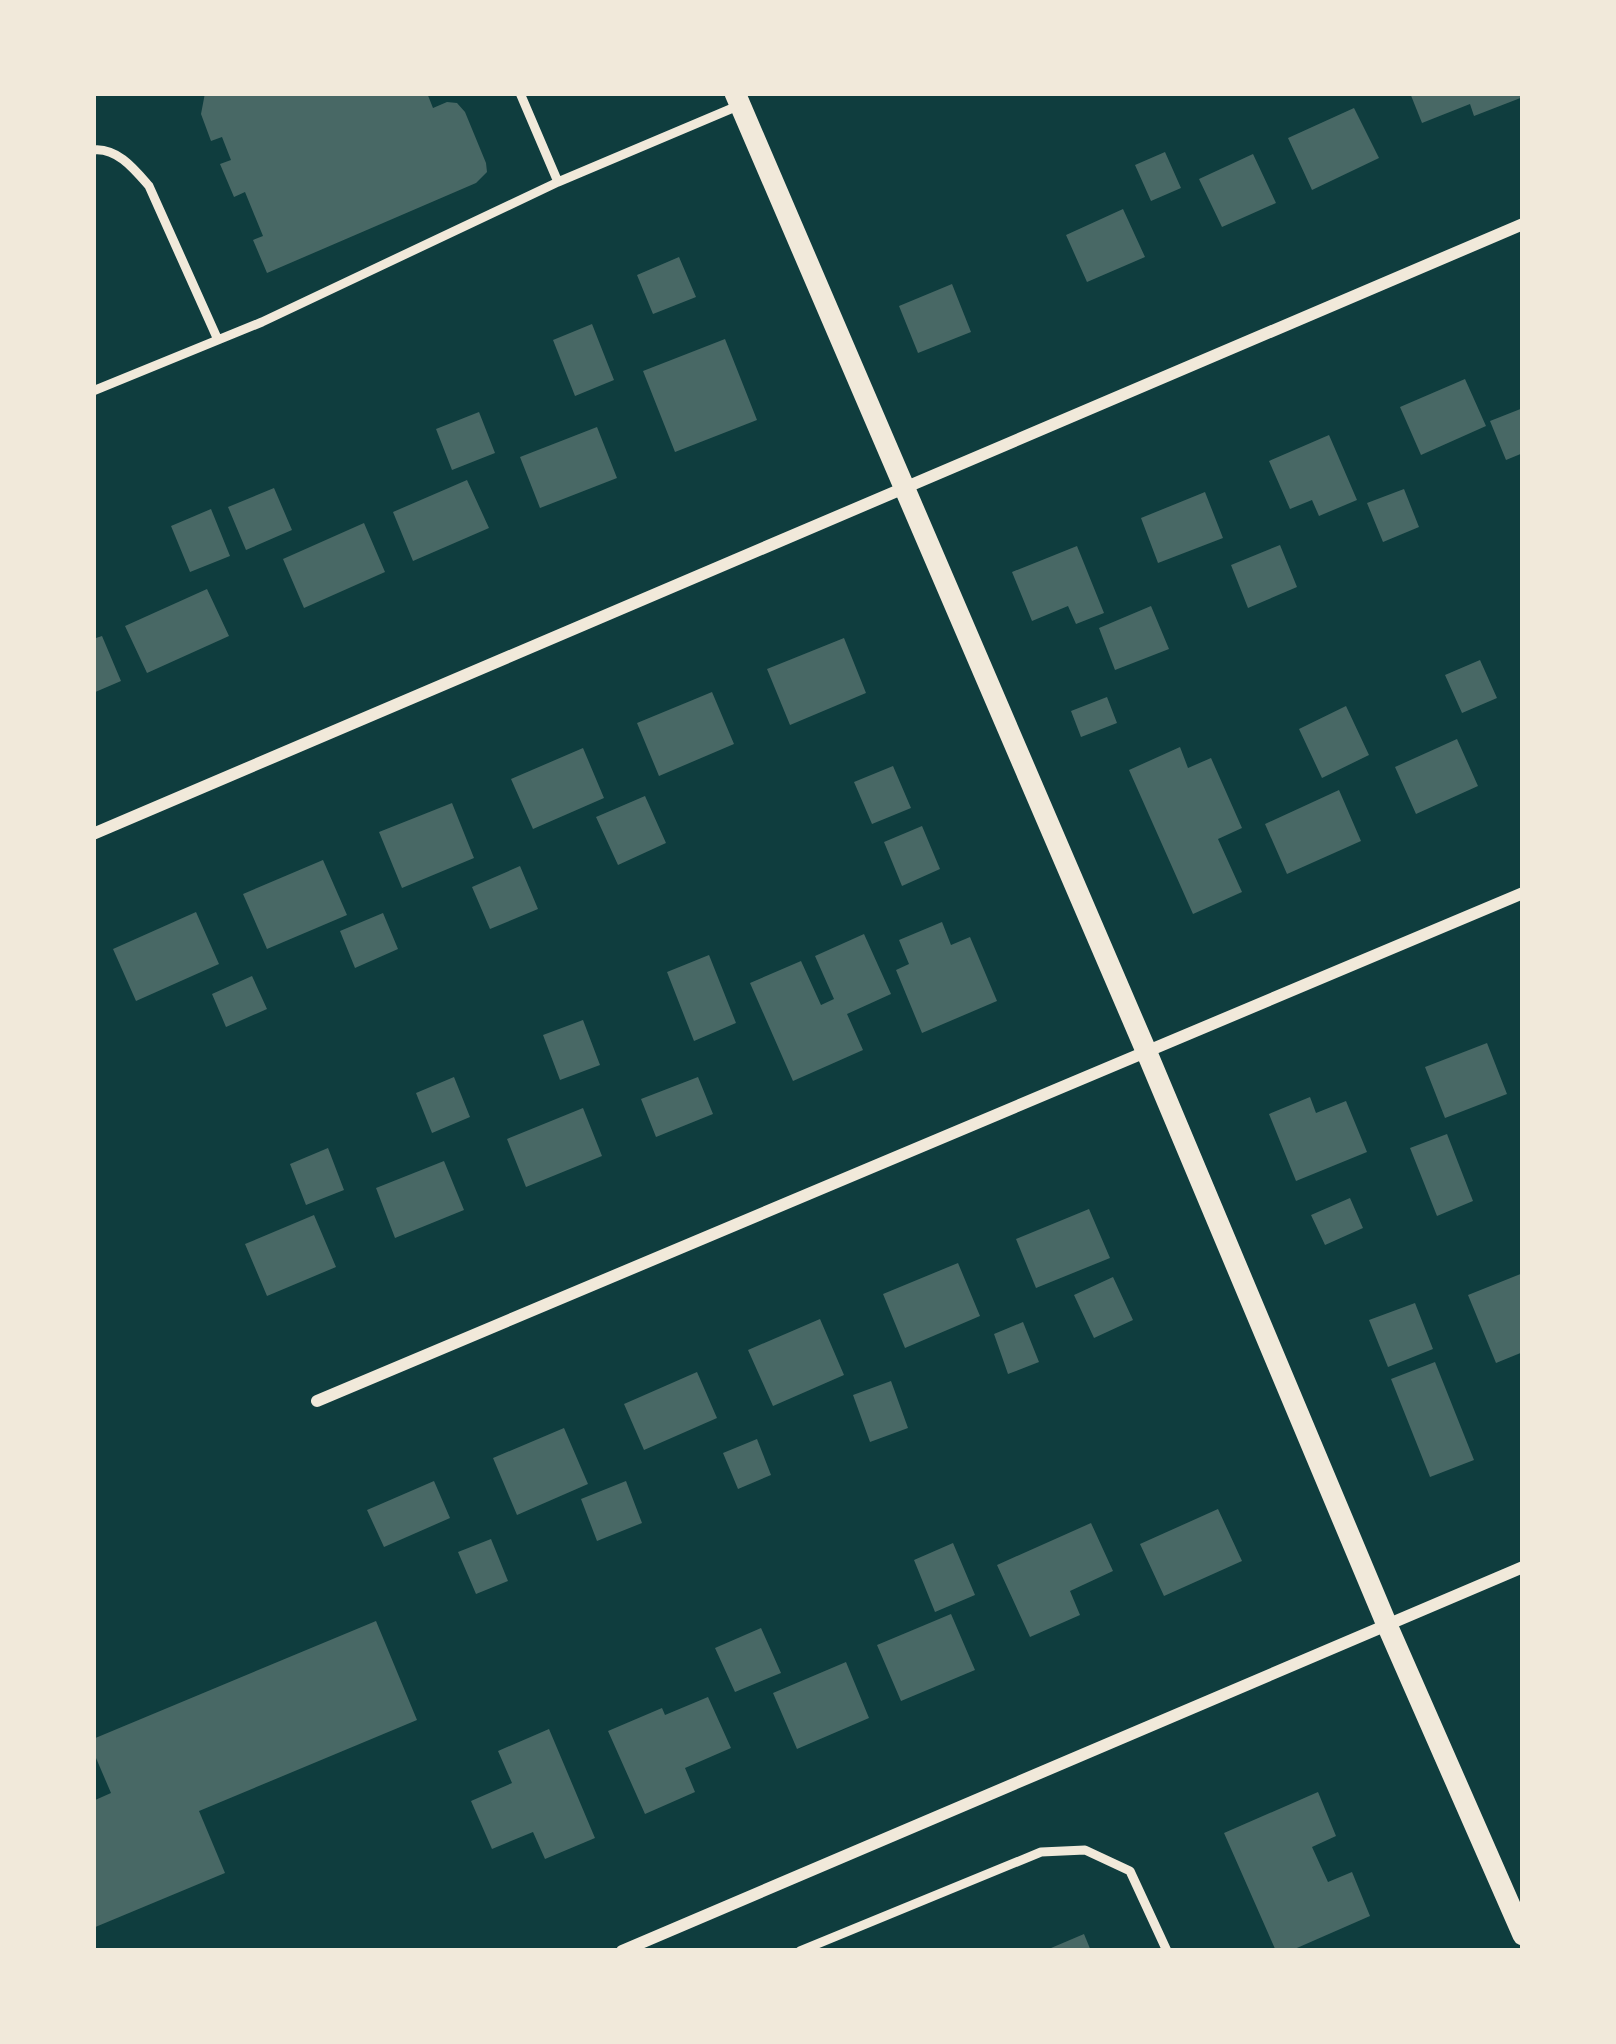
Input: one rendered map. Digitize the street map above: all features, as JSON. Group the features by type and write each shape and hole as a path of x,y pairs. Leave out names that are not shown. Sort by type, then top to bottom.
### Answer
{"street":[{"path":"738,99 1523,1934"},
{"path":"93,834 1523,224"},
{"path":"317,1401 1523,893"},
{"path":"622,1951 1523,1567"}],"lane":[{"path":"520,93 558,182"},
{"path":"93,391 262,322 738,99"},
{"path":"93,150 104,149 131,165 149,186 218,340"},
{"path":"800,1951 1041,1852 1085,1850 1130,1871 1167,1951"}],"building":[{"path":"205,93 427,93 433,108 457,103 465,112 487,172 476,183 267,273 253,240 263,236 245,192 234,197 220,164 231,160 222,137 211,141 201,114"},
{"path":"1410,93 1523,93 1523,97 1474,116 1470,104 1422,123"},
{"path":"1354,108 1379,158 1312,190 1288,138"},
{"path":"1165,152 1181,188 1151,201 1135,165"},
{"path":"1253,154 1276,203 1222,227 1199,179"},
{"path":"1123,209 1145,257 1087,282 1066,235"},
{"path":"679,257 696,297 653,314 637,275"},
{"path":"952,284 971,332 918,353 899,306"},
{"path":"592,324 614,380 575,396 553,340"},
{"path":"725,339 757,420 675,452 643,371"},
{"path":"1465,379 1486,426 1421,455 1400,407"},
{"path":"1523,408 1523,453 1506,460 1490,421"},
{"path":"479,412 495,453 452,470 436,429"},
{"path":"597,427 617,478 540,508 520,457"},
{"path":"1329,435 1357,500 1319,516 1312,500 1290,509 1269,461"},
{"path":"467,480 489,528 413,561 393,512"},
{"path":"274,488 292,530 246,550 228,507"},
{"path":"1404,489 1419,527 1383,542 1367,503"},
{"path":"1205,492 1223,538 1158,563 1141,518"},
{"path":"211,509 230,556 190,572 171,526"},
{"path":"364,523 385,572 304,608 283,559"},
{"path":"1280,545 1297,587 1248,608 1231,565"},
{"path":"1077,546 1104,613 1076,624 1068,606 1032,621 1012,572"},
{"path":"207,589 229,636 147,673 125,626"},
{"path":"1151,606 1169,649 1115,670 1099,628"},
{"path":"102,636 121,681 93,693 93,639"},
{"path":"844,638 866,693 790,725 767,669"},
{"path":"1480,660 1497,698 1462,713 1445,675"},
{"path":"712,692 734,744 659,776 637,723"},
{"path":"1107,697 1117,723 1081,737 1071,711"},
{"path":"1346,706 1369,755 1322,778 1299,729"},
{"path":"1457,739 1478,786 1416,814 1395,767"},
{"path":"1180,747 1188,768 1211,758 1242,828 1218,839 1242,892 1193,914 1129,770"},
{"path":"583,748 604,798 533,829 511,779"},
{"path":"893,766 911,808 872,824 854,782"},
{"path":"1339,790 1361,841 1287,874 1265,824"},
{"path":"645,796 666,843 618,865 596,817"},
{"path":"452,803 474,858 402,888 379,832"},
{"path":"922,826 940,869 902,886 884,842"},
{"path":"323,860 347,915 267,949 243,894"},
{"path":"520,866 538,909 490,929 472,887"},
{"path":"196,912 219,964 136,1001 113,949"},
{"path":"383,913 398,949 355,968 340,931"},
{"path":"942,922 951,945 970,937 997,1001 922,1033 896,970 909,964 899,940"},
{"path":"864,934 891,994 847,1014 863,1050 793,1081 750,983 801,961 821,1005 834,999 815,956"},
{"path":"709,955 736,1023 694,1041 667,972"},
{"path":"252,976 267,1009 226,1027 212,994"},
{"path":"583,1020 600,1065 560,1080 543,1035"},
{"path":"1487,1043 1507,1094 1445,1118 1425,1067"},
{"path":"454,1077 470,1117 432,1133 416,1093"},
{"path":"698,1077 713,1114 656,1137 641,1099"},
{"path":"1310,1097 1316,1113 1346,1101 1367,1152 1296,1181 1269,1114"},
{"path":"583,1108 602,1156 526,1187 507,1139"},
{"path":"1447,1134 1473,1201 1437,1216 1410,1148"},
{"path":"328,1148 344,1190 306,1205 290,1164"},
{"path":"444,1161 464,1210 395,1238 376,1188"},
{"path":"1350,1198 1363,1228 1325,1245 1311,1215"},
{"path":"1089,1209 1110,1258 1036,1288 1016,1239"},
{"path":"314,1215 336,1267 267,1296 245,1244"},
{"path":"958,1263 980,1316 905,1348 883,1294"},
{"path":"1523,1273 1523,1352 1496,1363 1468,1295"},
{"path":"1113,1277 1133,1320 1094,1338 1074,1295"},
{"path":"1415,1303 1433,1349 1388,1367 1369,1320"},
{"path":"820,1319 844,1375 773,1406 748,1350"},
{"path":"1023,1322 1039,1362 1008,1374 994,1334"},
{"path":"1435,1362 1474,1460 1430,1477 1391,1379"},
{"path":"697,1372 717,1418 644,1450 624,1404"},
{"path":"891,1381 908,1428 870,1442 853,1395"},
{"path":"564,1428 588,1484 517,1515 493,1458"},
{"path":"757,1439 771,1475 738,1489 723,1453"},
{"path":"434,1481 450,1518 384,1547 367,1510"},
{"path":"626,1481 642,1523 597,1541 581,1499"},
{"path":"1218,1509 1242,1561 1164,1596 1140,1544"},
{"path":"1091,1523 1113,1571 1070,1591 1080,1615 1030,1637 997,1565"},
{"path":"491,1539 508,1581 476,1594 458,1552"},
{"path":"953,1543 975,1595 935,1612 914,1560"},
{"path":"951,1614 975,1670 901,1701 877,1645"},
{"path":"376,1621 417,1720 199,1811 225,1873 93,1928 93,1801 111,1793 93,1751 93,1739"},
{"path":"761,1628 781,1673 735,1692 715,1648"},
{"path":"846,1662 869,1718 797,1749 773,1693"},
{"path":"708,1697 731,1748 685,1768 695,1792 645,1814 608,1731 662,1708 665,1715"},
{"path":"549,1729 595,1838 545,1859 533,1832 492,1849 471,1801 512,1783 498,1751"},
{"path":"1318,1792 1336,1836 1312,1847 1328,1882 1352,1872 1370,1916 1290,1951 1276,1951 1224,1833"},
{"path":"1084,1934 1091,1951 1044,1951"}]}
